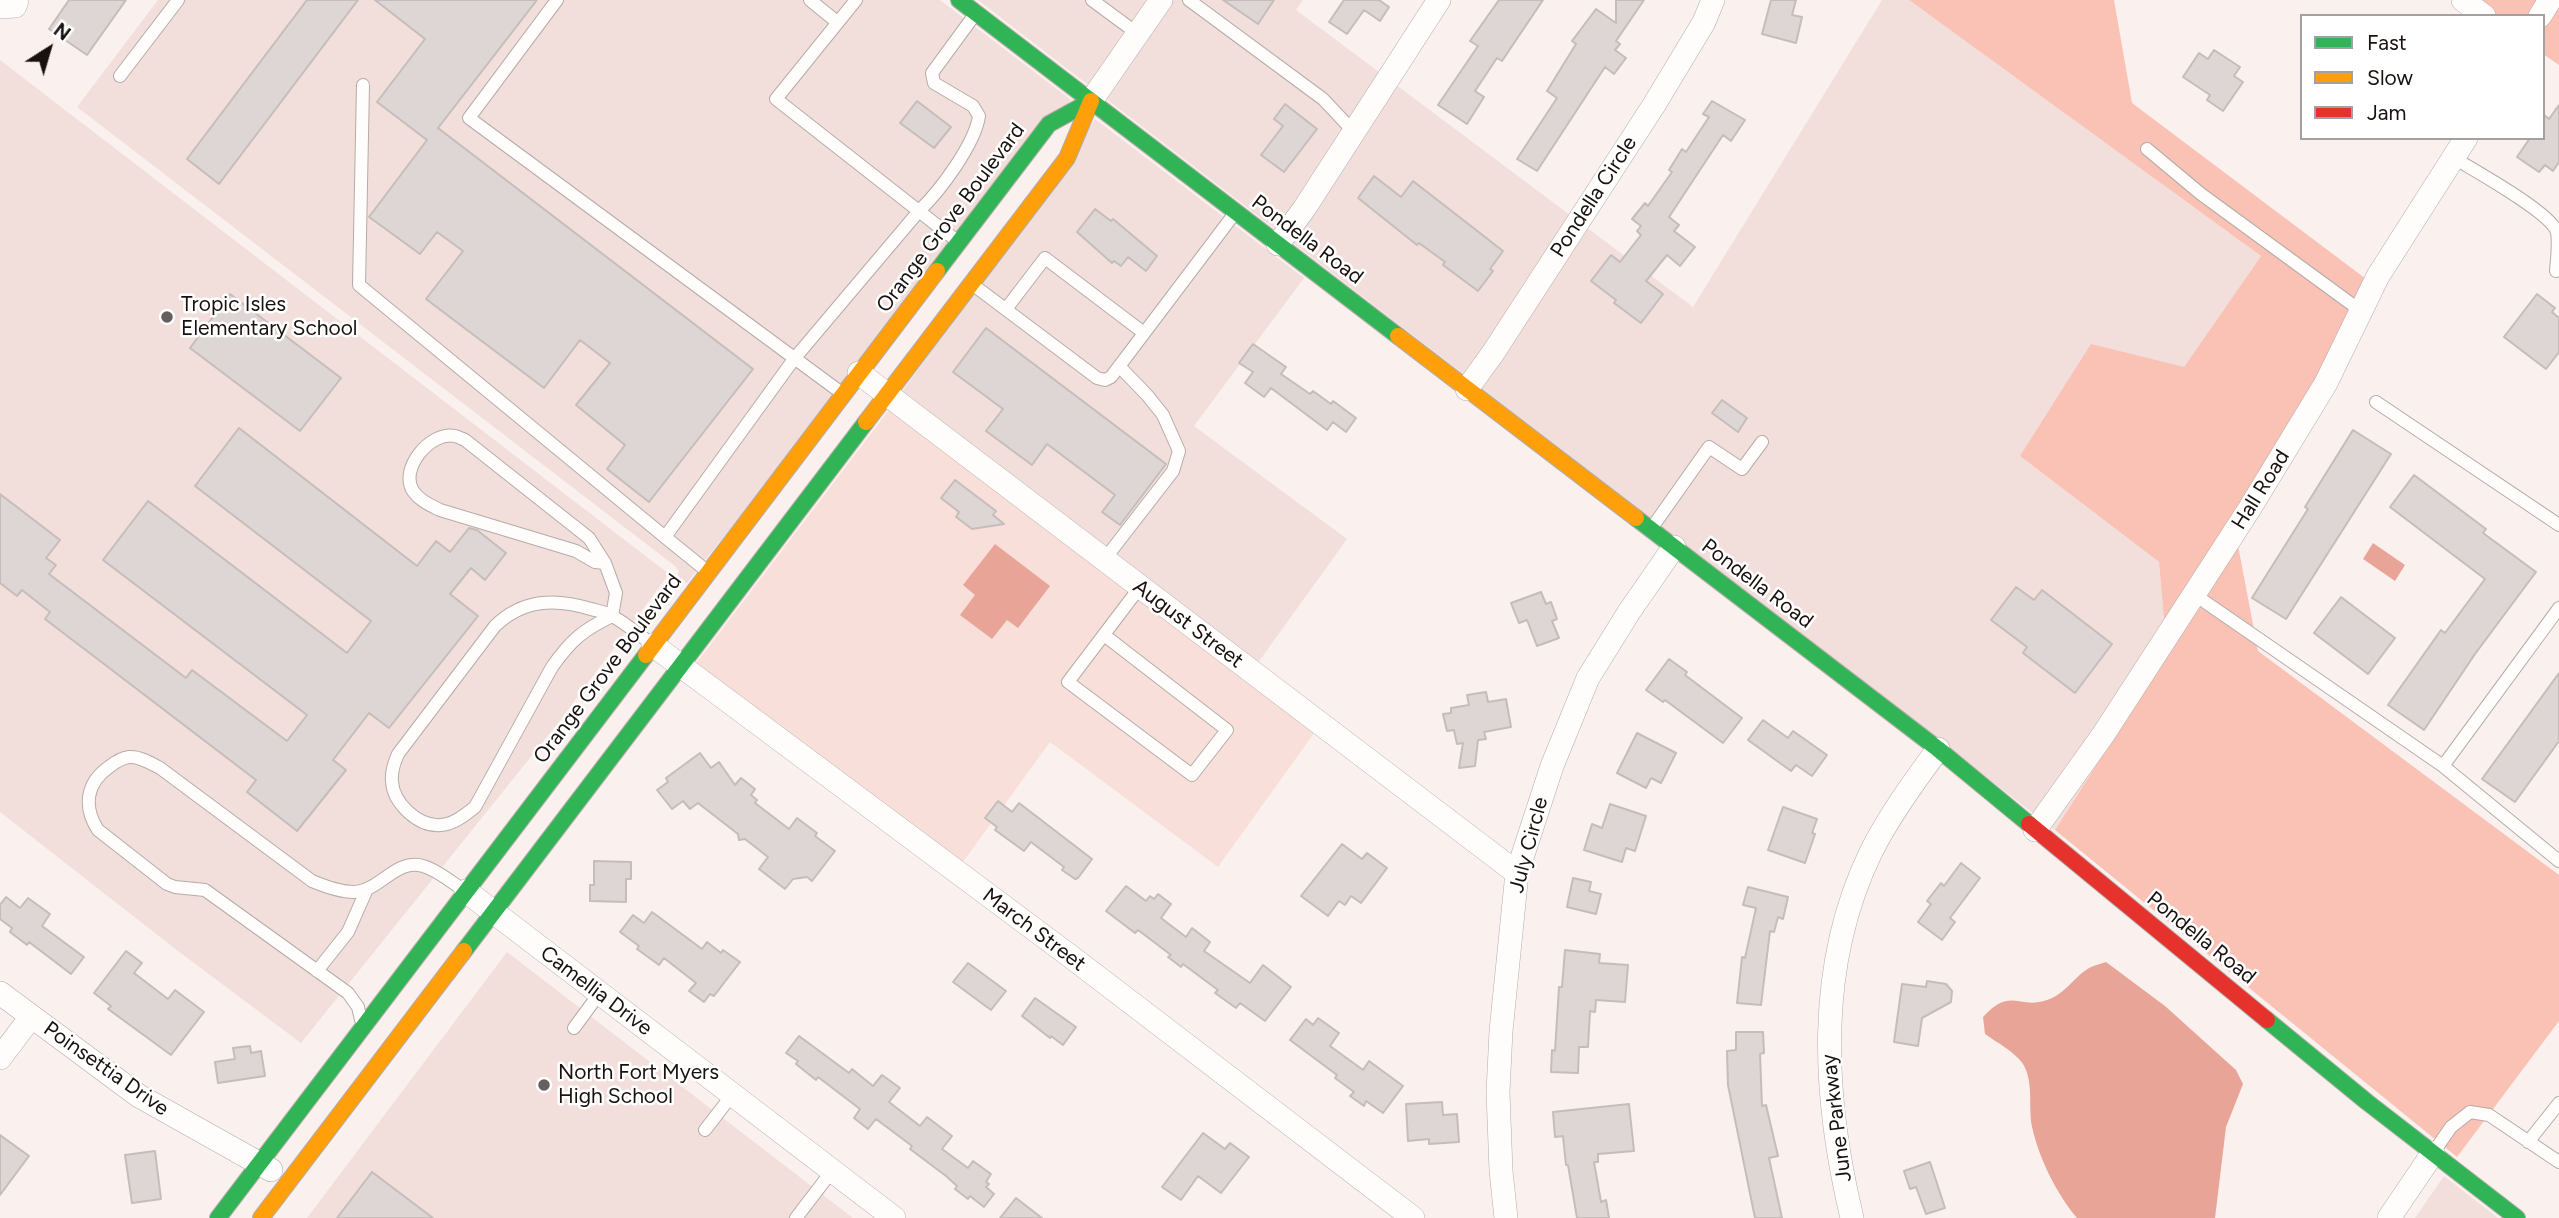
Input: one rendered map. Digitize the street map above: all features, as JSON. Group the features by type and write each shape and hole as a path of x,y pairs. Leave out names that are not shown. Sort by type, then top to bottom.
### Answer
{"street":[{"path":"0,7 15,6 17,0"},
{"name":"Pondella Road","path":"959,0 1938,749 2367,1102 2517,1218"},
{"path":"261,1218 1067,158 1091,101 1161,0"},
{"path":"1278,244 1440,0"},
{"name":"Pondella Circle","path":"1467,389 1493,354 1654,105 1704,22 1713,0"},
{"path":"2463,0 2481,14"},
{"name":"Orange Grove Boulevard","path":"218,1218 1049,124 1091,101"},
{"name":"Hall Road","path":"2035,830 2103,735 2195,595 2326,383 2361,310 2399,241 2465,140"},
{"path":"944,262 972,283"},
{"name":"August Street","path":"859,373 1517,873"},
{"name":"July Circle","path":"1506,1218 1498,1092 1501,1031 1517,873 1552,766 1588,678 1674,547"},
{"name":"March Street","path":"653,645 1070,956 1413,1218"},
{"name":"June Parkway","path":"1852,1218 1831,1104 1828,1037 1834,975 1846,922 1871,852 1905,794 1938,749"},
{"name":"Camellia Drive","path":"466,891 894,1218"},
{"name":"Poinsettia Drive","path":"0,993 139,1096 260,1162 287,1182"},
{"path":"0,1058 32,1017"},
{"path":"2389,1218 2433,1153"}],"lane":[{"path":"120,76 178,0"},
{"path":"557,0 469,118 843,395"},
{"path":"810,0 837,22"},
{"path":"856,0 776,99 959,243"},
{"path":"1092,0 1138,34"},
{"path":"1189,0 1323,99 1354,132"},
{"path":"665,537 794,359 919,211 934,197 977,130 979,116 973,106 934,83 932,73 976,13"},
{"path":"363,85 359,285 708,572"},
{"path":"2147,149 2201,194 2361,310"},
{"path":"2454,158 2533,208 2556,229 2556,271"},
{"path":"972,283 1097,378 1105,380 1111,377 1236,212"},
{"path":"1006,309 1045,257 1144,333"},
{"path":"1104,560 1173,471 1179,451 1163,415 1119,366"},
{"path":"2375,402 2559,525"},
{"path":"605,563 594,562 576,551 440,510 423,501 414,492 409,482 409,471 421,451 443,437 454,435 465,440 589,538 605,563 616,593 612,616"},
{"path":"1651,529 1709,447 1742,469 1762,442"},
{"path":"1104,635 1227,730 1192,775 1068,682 1140,587"},
{"path":"2195,595 2443,766 2559,861"},
{"path":"612,616 579,634 566,647 552,667 475,807 453,823 439,826 424,822 402,805 394,793 392,780 393,766 398,754 503,617 530,604 551,600 572,603 612,616 653,645"},
{"path":"2443,766 2559,608"},
{"path":"362,1028 355,999 205,890 167,884 98,830 88,807 93,783 101,772 116,761 130,757 160,768 312,881 326,887 354,892 367,889 408,865 422,865 466,891"},
{"path":"317,971 348,932 367,889"},
{"path":"574,1028 599,994"},
{"path":"705,1130 732,1094"},
{"path":"2528,1142 2555,1118 2559,1103"},
{"path":"2433,1153 2451,1127 2470,1112 2489,1115 2559,1162"},
{"path":"796,1218 832,1171"}],"shaded area":[{"path":"158,0 940,0 1071,100 687,583 678,576 675,566 77,107"},
{"path":"978,0 1303,0 1296,10 1693,307 1882,0 1909,0 2261,256 2184,367 2020,456 2159,562 2167,654 2055,830"},
{"path":"1909,0 2114,0 2132,103 2382,291 2237,540 2258,651 2559,875 2559,1021 2457,1157 2055,830 2167,654 2159,562 2020,456 2091,344 2184,367 2261,256"},
{"path":"2471,0 2559,0 2559,65 2545,55 2545,14 2489,14"},
{"name":"Tropic Isles Elementary School","path":"0,60 669,574 558,723 301,1043 0,812"},
{"path":"1095,119 1304,278 1194,426 1347,539 1252,671 892,406"},
{"path":"892,406 1322,722 1218,867 1050,742 952,877 685,678"},
{"path":"2373,543 2405,565 2395,581 2363,559"},
{"path":"995,544 1050,586 1018,628 1007,620 992,639 960,615 975,595 963,585"},
{"name":"North Fort Myers High School","path":"507,952 853,1218 307,1218"},
{"path":"2106,962 2165,1006 2236,1070 2243,1084 2226,1127 2215,1218 2077,1218 2055,1186 2039,1151 2032,1127 2030,1086 2023,1064 2010,1051 1985,1034 1983,1017 2001,1003 2047,1000 2060,994 2085,971"},
{"path":"2444,1176 2498,1218 2415,1218"}],"building":[{"path":"69,0 126,0 87,55 49,29"},
{"path":"307,0 358,0 219,184 187,159"},
{"path":"375,0 537,0 438,128 753,369 649,502 607,469 625,445 576,405 610,363 580,340 544,388 426,299 463,251 437,232 420,254 369,217 427,140 377,102 425,39"},
{"path":"1223,0 1274,0 1258,24"},
{"path":"1344,0 1379,0 1389,7 1380,21 1364,10 1347,34 1329,22"},
{"path":"1499,0 1543,0 1502,61 1497,58 1475,91 1484,97 1467,124 1438,105 1478,46 1470,41"},
{"path":"1616,0 1644,0 1616,41 1620,44 1615,50 1626,58 1614,74 1605,67 1537,171 1517,159 1557,98 1547,91 1576,44 1572,41 1596,9 1616,23"},
{"path":"1771,0 1796,0 1792,15 1802,17 1796,43 1762,34"},
{"path":"2214,50 2240,67 2234,76 2243,82 2223,111 2207,100 2210,95 2183,77 2199,53 2208,59"},
{"path":"917,101 951,127 934,148 900,123"},
{"path":"1712,101 1745,120 1731,141 1723,135 1669,217 1679,225 1674,231 1695,247 1680,266 1667,255 1646,281 1663,294 1641,323 1591,281 1611,255 1620,262 1641,235 1637,231 1641,226 1632,219 1645,203 1648,206 1672,172 1669,170 1682,149 1686,152 1709,117 1703,114"},
{"path":"1285,104 1317,129 1284,172 1261,155 1283,126 1274,119"},
{"path":"2559,105 2559,162 2553,171 2545,165 2539,172 2517,157 2529,140 2545,140 2545,116 2549,119"},
{"path":"1374,176 1401,197 1413,181 1503,251 1490,269 1493,271 1478,291 1443,265 1445,262 1419,243 1417,245 1358,198"},
{"path":"1095,209 1111,221 1113,219 1157,256 1146,271 1128,257 1121,266 1114,261 1112,263 1077,232"},
{"path":"230,294 341,378 300,431 190,348"},
{"path":"2537,294 2555,308 2552,312 2559,318 2559,352 2546,369 2504,337"},
{"path":"986,328 1166,464 1120,525 1102,512 1115,495 1047,444 1032,465 986,431 1003,409 953,372"},
{"path":"1253,344 1286,367 1281,374 1310,394 1313,391 1331,404 1333,401 1356,418 1346,432 1333,422 1327,430 1271,388 1264,397 1245,383 1253,372 1239,363"},
{"path":"1722,400 1747,418 1738,432 1712,413"},
{"path":"239,428 417,566 436,541 450,552 469,528 477,530 506,553 485,580 471,568 450,594 478,616 389,728 369,713 333,760 346,770 297,831 247,792 256,780 45,619 50,612 22,590 17,596 0,583 0,494 60,540 46,558 56,565 49,574 186,678 192,670 287,741 307,715 103,560 148,501 347,653 371,621 195,486"},
{"path":"2353,430 2391,454 2286,619 2252,598 2308,509 2305,507"},
{"path":"2414,475 2486,529 2483,533 2536,572 2475,654 2424,730 2388,705 2441,630 2445,633 2485,579 2390,507"},
{"path":"955,480 996,511 993,515 1004,524 972,529 956,517 959,512 941,498"},
{"path":"2016,587 2034,600 2042,590 2112,644 2075,693 2023,653 2027,647 1991,620"},
{"path":"1541,592 1546,604 1551,602 1557,619 1552,621 1559,638 1537,646 1527,620 1519,623 1511,603"},
{"path":"2341,597 2395,638 2368,674 2314,633"},
{"path":"1669,659 1687,672 1685,675 1742,718 1723,743 1665,700 1663,702 1646,690"},
{"path":"2559,673 2559,741 2515,802 2482,779"},
{"path":"1486,692 1488,702 1506,699 1511,727 1484,732 1486,739 1478,740 1475,766 1459,768 1463,743 1457,744 1454,730 1447,731 1443,714 1451,713 1451,708 1469,705 1467,695"},
{"path":"1763,720 1788,738 1793,731 1827,755 1812,776 1796,765 1791,771 1748,740"},
{"path":"1637,733 1676,753 1661,783 1651,778 1646,788 1617,773"},
{"path":"700,753 711,768 719,762 735,785 741,778 755,789 751,795 757,800 755,803 789,829 797,818 835,851 812,881 807,877 793,879 785,889 759,869 768,857 745,839 739,840 738,834 698,803 690,809 683,801 672,809 657,790 668,782 666,778"},
{"path":"998,801 1012,812 1019,803 1092,859 1078,878 1075,879 1062,870 1064,867 1031,842 1024,851 995,830 997,827 985,818"},
{"path":"1610,804 1646,816 1635,851 1626,848 1622,862 1584,850 1592,824 1602,828"},
{"path":"1783,807 1817,819 1805,863 1768,850"},
{"path":"1342,844 1362,859 1367,853 1387,868 1361,903 1351,896 1345,905 1339,901 1328,916 1301,896"},
{"path":"594,861 631,862 631,879 626,879 626,902 590,901 590,885 594,885"},
{"path":"1961,863 1980,878 1950,918 1955,922 1942,940 1918,922 1931,904 1927,901 1941,883 1944,886"},
{"path":"1573,878 1591,882 1589,891 1601,894 1596,914 1567,907"},
{"path":"1126,886 1146,901 1150,896 1154,899 1158,894 1171,904 1161,918 1186,937 1192,928 1210,942 1204,951 1250,983 1263,965 1291,987 1265,1021 1240,1003 1236,1008 1215,993 1218,990 1183,964 1181,967 1168,957 1171,955 1138,930 1135,933 1106,911"},
{"path":"1748,887 1788,897 1783,919 1778,917 1774,932 1770,931 1761,1005 1737,1003 1742,957 1745,958 1756,908 1743,905"},
{"path":"6,897 20,908 28,898 50,914 42,926 84,957 71,974 29,942 27,945 10,932 12,928 0,919 0,905"},
{"path":"652,912 702,949 707,942 721,953 723,950 740,962 714,996 710,994 704,1002 689,991 696,983 664,958 659,965 620,932 633,915 644,923"},
{"path":"1565,950 1600,954 1599,963 1628,965 1625,1002 1596,1000 1595,1012 1590,1011 1588,1047 1579,1047 1578,1073 1551,1072"},
{"path":"126,951 142,963 134,973 168,999 175,990 204,1012 171,1055 108,1009 111,1006 94,993"},
{"path":"968,963 1006,991 991,1010 953,982"},
{"path":"1927,981 1946,984 1952,991 1951,1002 1922,1018 1918,1046 1894,1042 1902,984 1926,987"},
{"path":"1035,998 1076,1027 1063,1045 1022,1016"},
{"path":"1318,1018 1339,1033 1330,1046 1363,1070 1369,1061 1403,1086 1383,1113 1366,1101 1364,1106 1350,1096 1354,1092 1335,1078 1337,1075 1290,1040 1306,1019 1313,1025"},
{"path":"1736,1032 1763,1032 1764,1053 1760,1054 1762,1106 1766,1105 1778,1156 1769,1158 1782,1218 1755,1218 1728,1085 1727,1051 1736,1050"},
{"path":"799,1036 849,1073 852,1069 873,1086 882,1075 900,1088 889,1102 920,1126 927,1117 952,1136 942,1149 968,1168 973,1161 991,1174 986,1187 994,1194 984,1207 955,1189 957,1186 946,1176 876,1119 868,1129 854,1118 860,1109 818,1077 816,1080 786,1053"},
{"path":"250,1046 251,1053 261,1051 265,1076 218,1083 215,1062 235,1059 233,1048"},
{"path":"1442,1102 1443,1115 1457,1114 1459,1142 1429,1144 1429,1139 1408,1141 1406,1104"},
{"path":"1629,1104 1634,1151 1598,1154 1598,1162 1594,1162 1601,1202 1606,1200 1609,1218 1577,1218 1563,1136 1555,1137 1553,1112"},
{"path":"1203,1133 1225,1149 1230,1143 1249,1157 1221,1193 1198,1176 1181,1200 1162,1187"},
{"path":"0,1135 29,1156 0,1195"},
{"path":"155,1151 161,1199 132,1203 125,1155"},
{"path":"1930,1162 1945,1208 1926,1214 1916,1187 1910,1189 1904,1171"},
{"path":"372,1172 433,1218 337,1218"},
{"path":"1016,1198 1042,1218 1000,1218"}],"traffic: fast":[{"path":"959,0 1398,336"},
{"path":"937,271 1049,124 1091,101"},
{"path":"464,951 866,422"},
{"path":"1636,518 1938,749 2029,824"},
{"path":"218,1218 646,655"},
{"path":"2267,1020 2367,1102 2517,1218"}],"traffic: slow":[{"path":"866,422 1067,158 1091,101"},
{"path":"646,655 937,271"},
{"path":"1398,336 1636,518"},
{"path":"261,1218 464,951"}],"traffic: jam":[{"path":"2029,824 2267,1020"}],"place":[{"name":"Tropic Isles Elementary School","path":"167,317"},
{"name":"North Fort Myers High School","path":"544,1085"}]}
